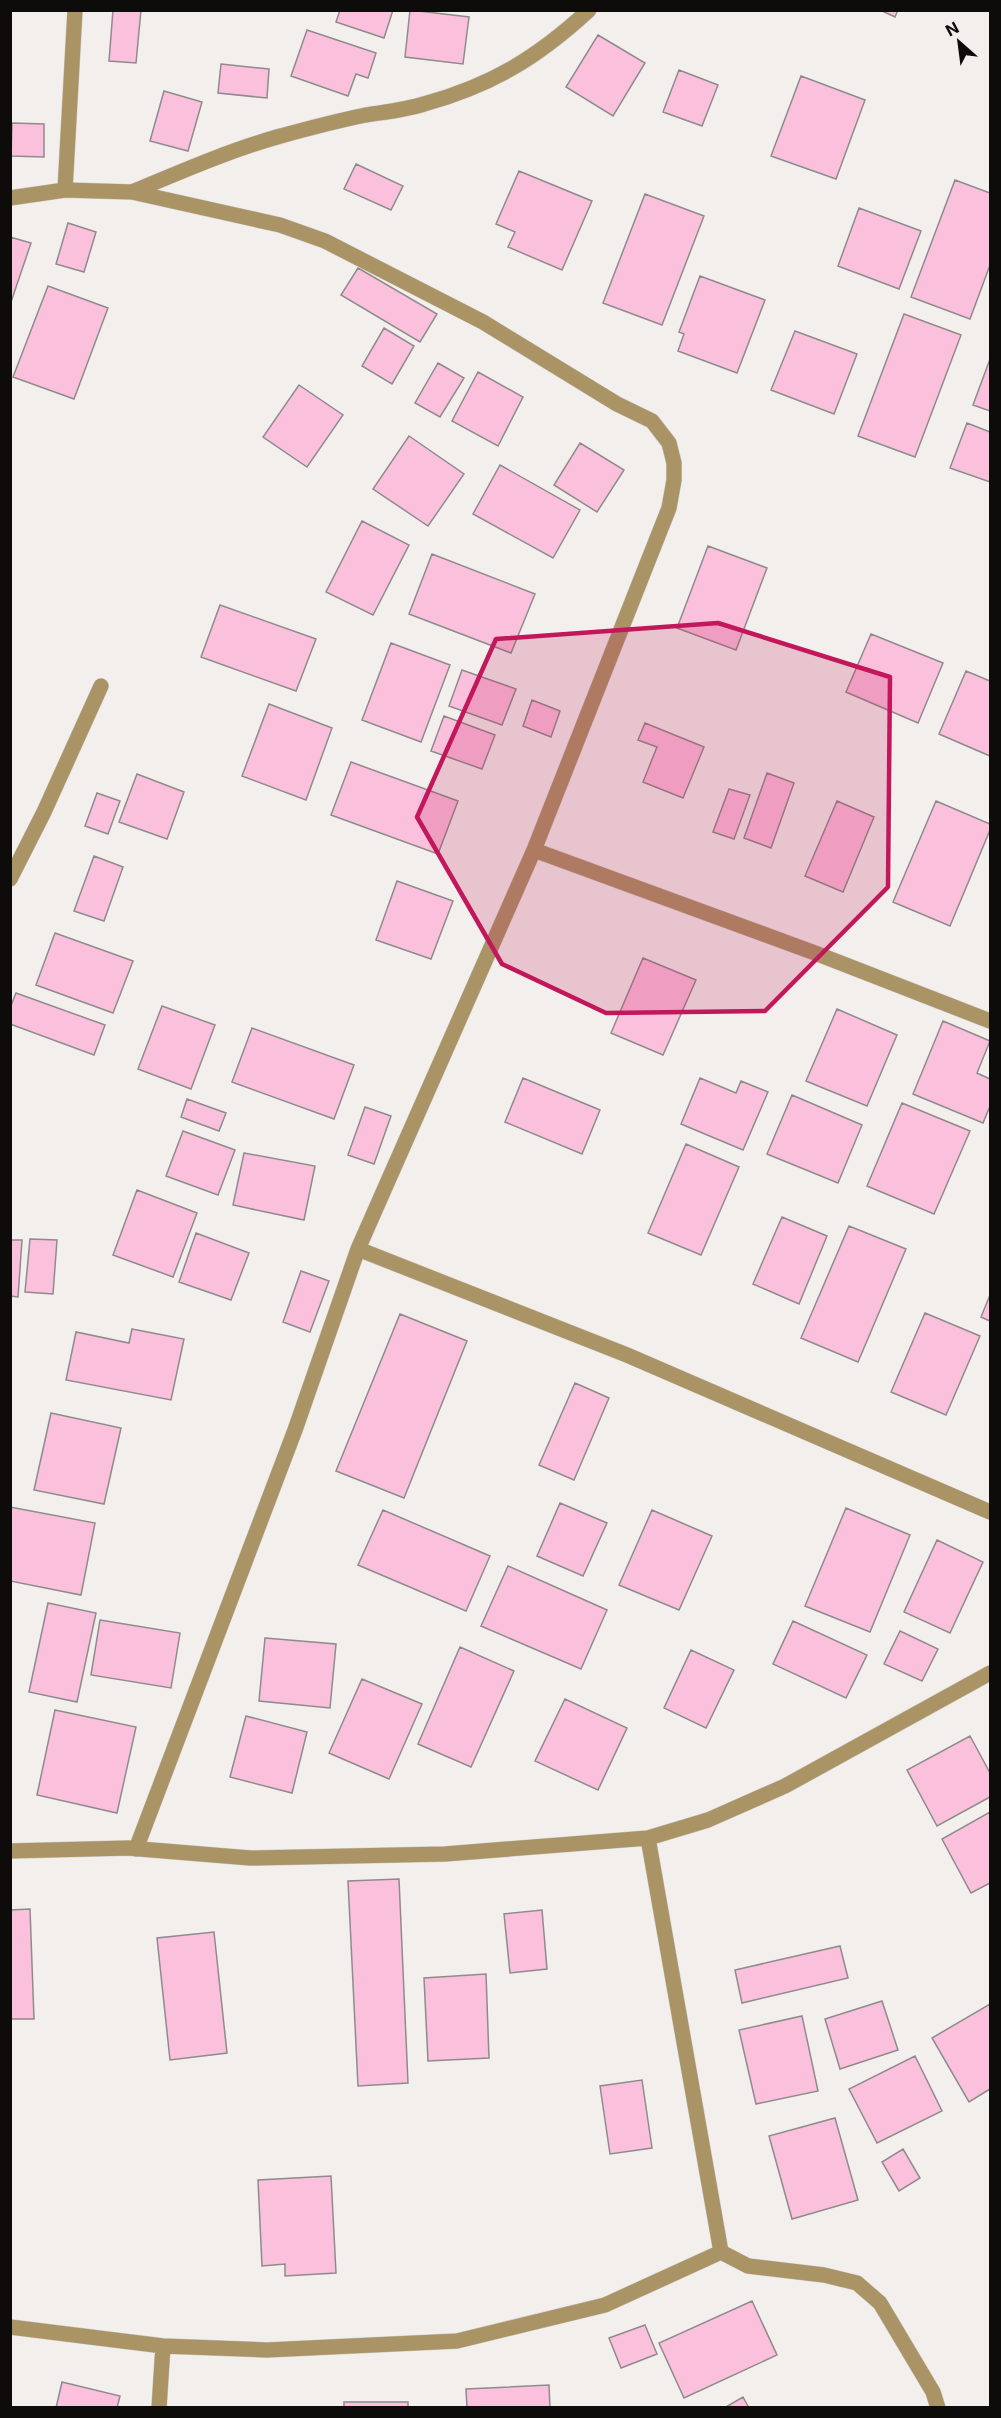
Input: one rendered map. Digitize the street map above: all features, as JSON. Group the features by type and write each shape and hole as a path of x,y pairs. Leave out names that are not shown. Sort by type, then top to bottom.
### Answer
{"street":[{"path":"65,190 75,10"},
{"path":"132,192 188,169 276,138 363,116 422,105 469,89 513,69 547,46 589,10"},
{"path":"10,198 65,190 132,192 280,225 325,241 483,322 616,404 652,422 669,443 674,462 674,480 669,508 534,850 358,1249 295,1430 136,1849"},
{"path":"10,879 44,812 101,686"},
{"path":"534,850 804,949 990,1021"},
{"path":"358,1249 627,1355 990,1512"},
{"path":"10,1851 136,1849 250,1858 434,1855 648,1838 708,1820 785,1786 990,1673"},
{"path":"648,1838 721,2252"},
{"path":"10,2327 163,2346 267,2350 457,2341 605,2305 721,2252"},
{"path":"721,2252 748,2266 824,2275 857,2283 880,2303 933,2392 938,2408"},
{"path":"159,2408 163,2346"}],"highlighted area":[{"path":"718,623 890,677 888,887 765,1011 606,1013 502,964 417,817 496,639"}],"building":[{"path":"113,10 141,10 136,63 109,61"},
{"path":"340,10 393,10 384,38 336,22"},
{"path":"410,10 469,17 463,64 405,57"},
{"path":"880,10 898,10 895,17"},
{"path":"307,30 376,53 368,78 356,74 348,96 291,76"},
{"path":"598,35 645,63 613,116 566,87"},
{"path":"221,64 269,69 267,98 218,93"},
{"path":"679,70 718,85 702,126 663,112"},
{"path":"801,76 865,100 836,179 771,156"},
{"path":"164,91 202,102 188,151 150,141"},
{"path":"12,123 44,124 44,157 11,156"},
{"path":"356,164 403,186 391,210 344,189"},
{"path":"519,171 592,201 562,270 508,247 515,232 496,224"},
{"path":"955,180 990,193 990,265 970,319 911,297"},
{"path":"645,194 704,216 662,325 603,303"},
{"path":"859,208 921,231 899,289 838,266"},
{"path":"68,223 96,232 84,272 56,264"},
{"path":"10,237 31,243 10,305"},
{"path":"358,268 437,314 420,342 341,295"},
{"path":"700,276 765,300 737,373 678,351 684,334 679,332"},
{"path":"48,286 108,308 74,399 13,377"},
{"path":"904,314 961,335 915,457 858,436"},
{"path":"384,328 414,346 392,384 362,366"},
{"path":"795,331 857,354 834,414 771,390"},
{"path":"990,359 990,411 973,405"},
{"path":"438,363 464,378 440,417 415,403"},
{"path":"478,372 523,397 498,446 452,421"},
{"path":"299,385 343,415 307,467 263,437"},
{"path":"967,423 990,432 990,482 950,468"},
{"path":"409,436 464,474 428,526 373,489"},
{"path":"580,443 624,470 597,512 554,485"},
{"path":"500,465 580,510 553,558 473,514"},
{"path":"362,521 409,545 373,615 326,592"},
{"path":"708,546 767,568 736,650 677,628"},
{"path":"432,554 535,594 511,653 409,614"},
{"path":"220,605 316,639 296,691 201,657"},
{"path":"871,634 943,663 918,723 846,692"},
{"path":"391,643 450,665 421,742 362,720"},
{"path":"462,670 516,689 502,725 449,706"},
{"path":"966,671 990,681 990,756 939,734"},
{"path":"532,700 560,711 551,737 523,726"},
{"path":"269,704 332,728 306,800 242,776"},
{"path":"444,716 495,735 482,769 431,751"},
{"path":"645,723 704,747 683,798 643,782 657,747 638,740"},
{"path":"351,762 458,801 438,854 331,815"},
{"path":"767,773 794,783 771,848 744,838"},
{"path":"137,774 184,792 167,839 119,822"},
{"path":"729,789 750,795 734,839 713,832"},
{"path":"97,793 120,801 108,834 85,826"},
{"path":"837,801 874,817 843,892 805,876"},
{"path":"936,801 990,824 990,830 950,926 893,902"},
{"path":"94,856 123,867 104,921 74,911"},
{"path":"397,881 453,901 431,959 376,940"},
{"path":"55,933 133,961 113,1013 36,985"},
{"path":"643,958 696,980 663,1055 611,1033"},
{"path":"16,993 105,1025 94,1055 10,1024 10,1008"},
{"path":"162,1006 215,1025 191,1089 138,1069"},
{"path":"837,1009 897,1035 867,1106 806,1081"},
{"path":"943,1021 990,1041 977,1073 990,1079 990,1106 983,1123 913,1094"},
{"path":"252,1028 354,1065 334,1119 232,1082"},
{"path":"523,1078 600,1110 582,1154 505,1122"},
{"path":"700,1078 736,1093 741,1081 768,1092 743,1150 681,1124"},
{"path":"792,1095 862,1125 838,1183 767,1154"},
{"path":"187,1099 226,1113 219,1131 181,1117"},
{"path":"902,1103 970,1131 934,1214 867,1186"},
{"path":"365,1107 391,1116 374,1164 348,1155"},
{"path":"183,1131 235,1150 218,1195 166,1176"},
{"path":"686,1144 739,1167 701,1255 648,1233"},
{"path":"244,1153 315,1166 304,1220 233,1205"},
{"path":"137,1190 197,1213 173,1277 113,1255"},
{"path":"782,1217 827,1236 799,1304 753,1284"},
{"path":"849,1226 906,1249 858,1362 801,1338"},
{"path":"196,1233 249,1253 231,1300 179,1282"},
{"path":"30,1239 57,1240 53,1294 25,1292"},
{"path":"10,1240 22,1240 18,1297 10,1296"},
{"path":"301,1271 329,1281 310,1332 283,1322"},
{"path":"990,1295 990,1321 981,1317"},
{"path":"925,1313 980,1336 946,1415 891,1392"},
{"path":"400,1314 467,1341 404,1498 336,1471"},
{"path":"132,1329 184,1339 171,1400 66,1380 76,1332 129,1343"},
{"path":"575,1383 609,1398 574,1480 539,1465"},
{"path":"51,1413 121,1428 104,1504 34,1490"},
{"path":"560,1503 607,1523 583,1576 537,1556"},
{"path":"10,1507 95,1523 81,1595 10,1581"},
{"path":"846,1508 910,1535 870,1632 805,1606"},
{"path":"383,1510 490,1556 466,1611 358,1565"},
{"path":"652,1510 712,1536 679,1610 619,1585"},
{"path":"937,1540 983,1562 950,1633 904,1612"},
{"path":"508,1566 607,1610 581,1669 481,1626"},
{"path":"48,1603 96,1613 77,1702 29,1692"},
{"path":"100,1620 180,1633 171,1688 91,1675"},
{"path":"793,1621 867,1655 846,1698 773,1664"},
{"path":"900,1631 938,1649 922,1681 884,1664"},
{"path":"265,1638 336,1644 330,1708 259,1701"},
{"path":"460,1647 514,1671 471,1767 418,1744"},
{"path":"691,1650 734,1670 706,1728 664,1708"},
{"path":"362,1679 422,1704 389,1779 329,1753"},
{"path":"565,1699 627,1728 598,1790 535,1761"},
{"path":"55,1710 136,1727 117,1813 37,1795"},
{"path":"246,1716 307,1732 292,1793 230,1777"},
{"path":"970,1736 990,1773 990,1797 937,1826 907,1770"},
{"path":"990,1812 990,1883 971,1893 942,1839"},
{"path":"399,1879 408,2083 358,2086 348,1881"},
{"path":"30,1909 34,2019 10,2019 10,1910"},
{"path":"542,1910 547,1969 510,1973 504,1914"},
{"path":"214,1932 227,2053 170,2060 157,1938"},
{"path":"840,1946 848,1978 742,2003 735,1970"},
{"path":"486,1974 489,2058 428,2061 424,1978"},
{"path":"882,2001 898,2050 840,2069 825,2019"},
{"path":"990,2004 990,2089 969,2102 932,2038"},
{"path":"802,2016 818,2091 756,2104 739,2030"},
{"path":"915,2056 942,2111 877,2143 849,2089"},
{"path":"642,2080 652,2148 610,2154 600,2086"},
{"path":"835,2118 858,2200 792,2219 769,2136"},
{"path":"903,2149 920,2178 899,2191 882,2162"},
{"path":"331,2176 336,2273 285,2276 285,2264 262,2266 258,2180"},
{"path":"752,2301 777,2355 684,2398 659,2343"},
{"path":"645,2325 657,2354 621,2368 609,2338"},
{"path":"62,2382 120,2396 117,2408 56,2408"},
{"path":"549,2385 550,2408 467,2408 466,2389"},
{"path":"743,2397 749,2408 724,2408"},
{"path":"344,2402 408,2402 408,2408 344,2408"}]}
